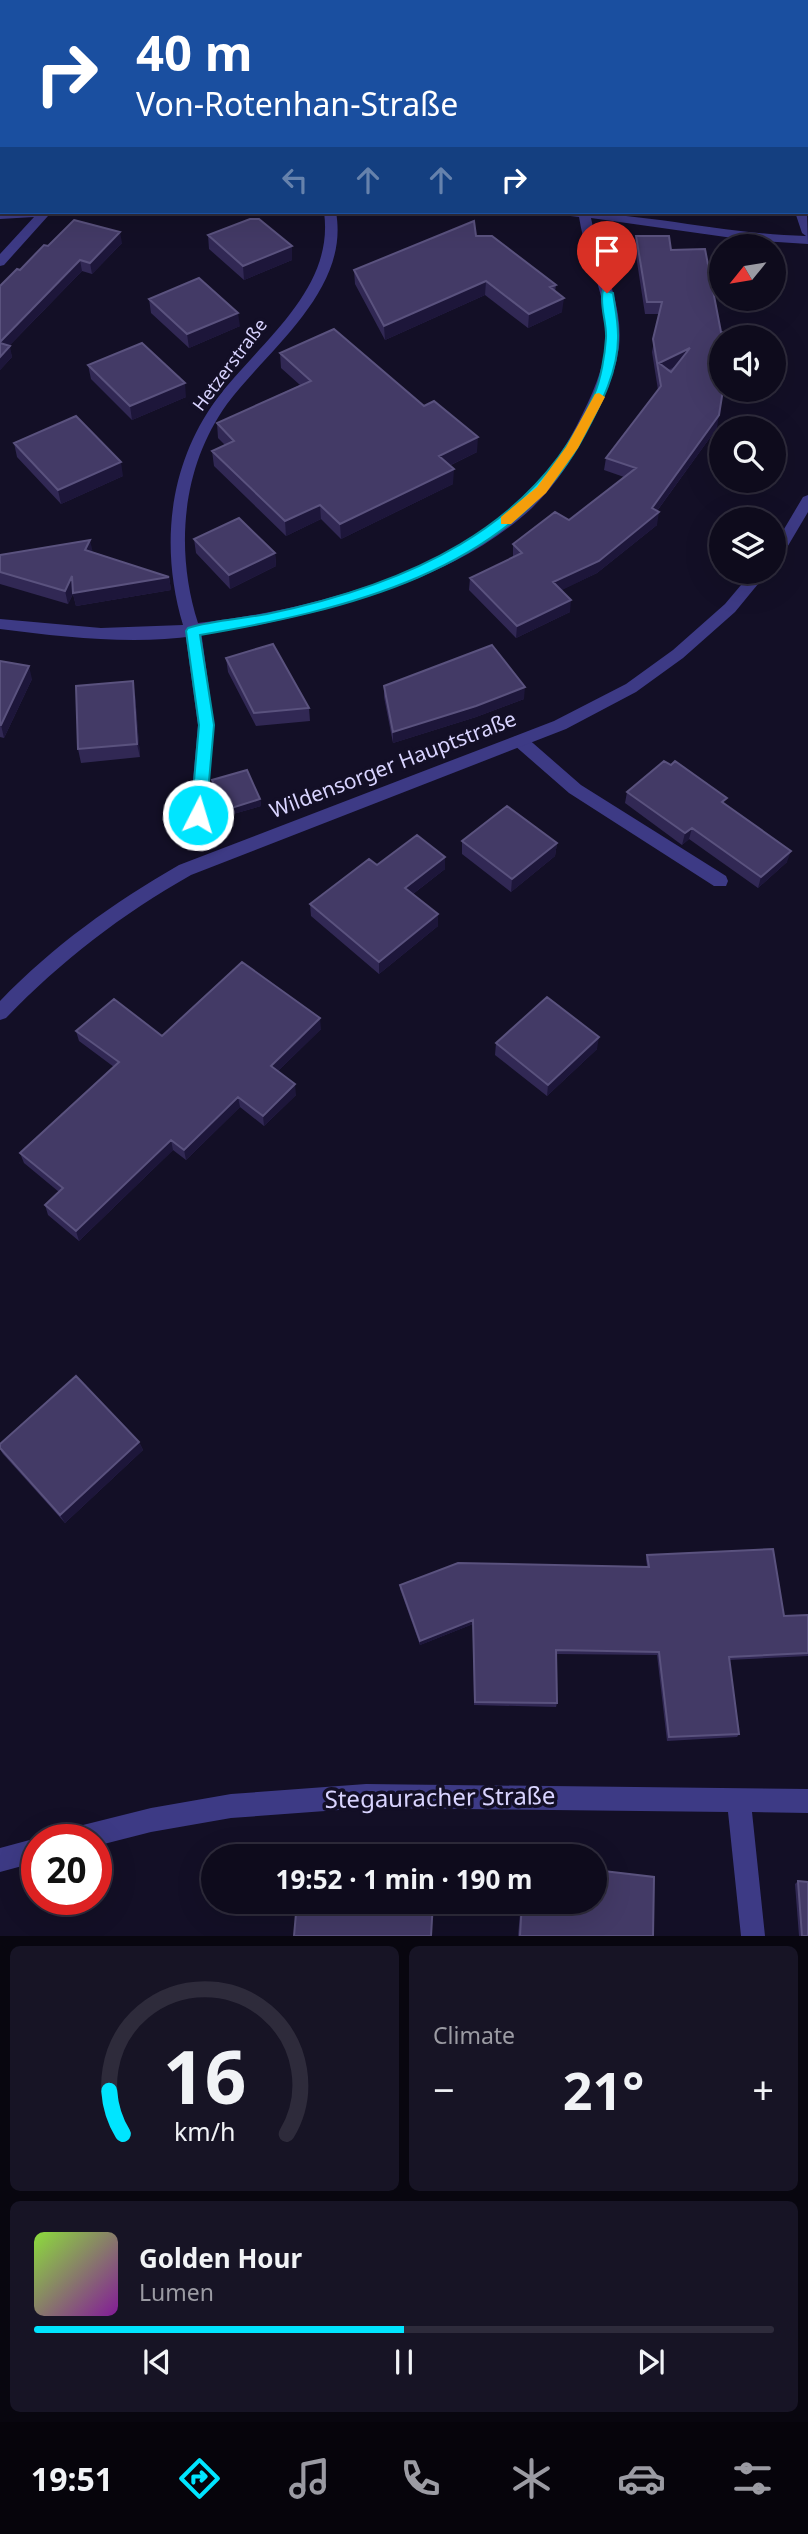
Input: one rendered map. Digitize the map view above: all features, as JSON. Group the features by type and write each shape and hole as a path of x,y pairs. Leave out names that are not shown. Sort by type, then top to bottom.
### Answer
{"street":[{"path":"0,215 22,214"},
{"path":"0,262 44,214"},
{"name":"Hetzerstraße","path":"198,815 206,725 193,631 182,602 177,573 178,508 189,466 219,406 292,317 318,280 331,251 330,214"},
{"path":"0,624 97,635 193,631 268,619 348,598 440,563 496,529 542,490 572,448 601,393 612,337 607,293 587,238 584,214"},
{"path":"591,214 747,238 808,240"},
{"path":"802,214 808,233"},
{"path":"786,537 808,500"},
{"name":"Wildensorger Hauptstraße","path":"0,1013 32,980 92,928 140,895 185,870 561,725 631,688 678,654 730,608 751,584"},
{"path":"520,741 575,789 720,881"},
{"name":"Stegauracher Straße","path":"112,1830 231,1806 366,1796 808,1801"},
{"path":"739,1800 753,1936"},
{"path":"0,1860 21,1854"}],"building":[{"path":"250,219 259,219 292,246 243,266 208,235"},
{"path":"74,220 120,232 90,263 80,260 0,342 0,286"},
{"path":"474,221 476,236 492,236 556,285 550,287 564,298 529,314 486,281 384,326 354,270"},
{"path":"636,236 669,236 671,250 705,249 709,270 709,312 717,312 720,325 709,325 709,402 721,402 719,415 709,416 709,429 652,508 659,512 599,561 553,582 571,600 517,626 470,578 522,553 513,544 555,512 569,520 636,468 606,458 661,386 653,339 662,302 647,302","holes":["690,348 671,372 659,363"]},
{"path":"199,278 238,313 187,334 149,299"},
{"path":"334,329 424,406 434,401 478,437 439,456 454,469 340,524 320,505 285,521 212,451 234,441 217,423 311,381 280,353"},
{"path":"0,343 10,346 0,357"},
{"path":"142,343 185,383 130,406 88,365"},
{"path":"76,416 121,462 58,490 14,443"},
{"path":"239,518 275,553 229,575 194,539"},
{"path":"90,540 85,550 169,577 73,593 72,576 65,591 0,572 0,555"},
{"path":"273,644 309,708 254,713 226,658"},
{"path":"492,645 525,687 476,706 393,732 384,686"},
{"path":"0,661 29,666 1,725 0,725"},
{"path":"133,681 137,744 78,749 76,686"},
{"path":"664,761 671,765 675,761 727,798 722,802 791,851 761,877 692,828 685,833 627,792"},
{"path":"247,770 260,799 225,810 212,780"},
{"path":"507,806 557,843 512,879 462,841"},
{"path":"417,835 445,857 405,888 438,914 379,962 310,904 369,859 377,865"},
{"path":"242,962 320,1018 271,1066 295,1084 263,1116 238,1097 184,1150 171,1140 76,1231 45,1205 63,1188 20,1153 119,1062 76,1031 114,999 162,1036"},
{"path":"547,997 599,1037 548,1085 496,1043"},
{"path":"76,1376 139,1442 60,1515 0,1448 0,1444"},
{"path":"773,1549 784,1616 808,1615 808,1653 729,1657 739,1734 669,1737 659,1652 556,1650 557,1703 475,1702 473,1620 420,1641 400,1585 458,1563 649,1567 647,1555"},
{"path":"607,1871 654,1877 653,1936 520,1936 521,1914 607,1914"},
{"path":"798,1881 808,1882 808,1936 802,1936"},
{"path":"296,1914 432,1914 431,1936 294,1936"}],"slow traffic":[{"path":"506,521 542,490 572,448 599,397"}],"route":[{"path":"198,815 206,725 193,631 268,619 348,598 440,563 496,529 542,490 572,448 601,393 612,337 607,293"}]}
